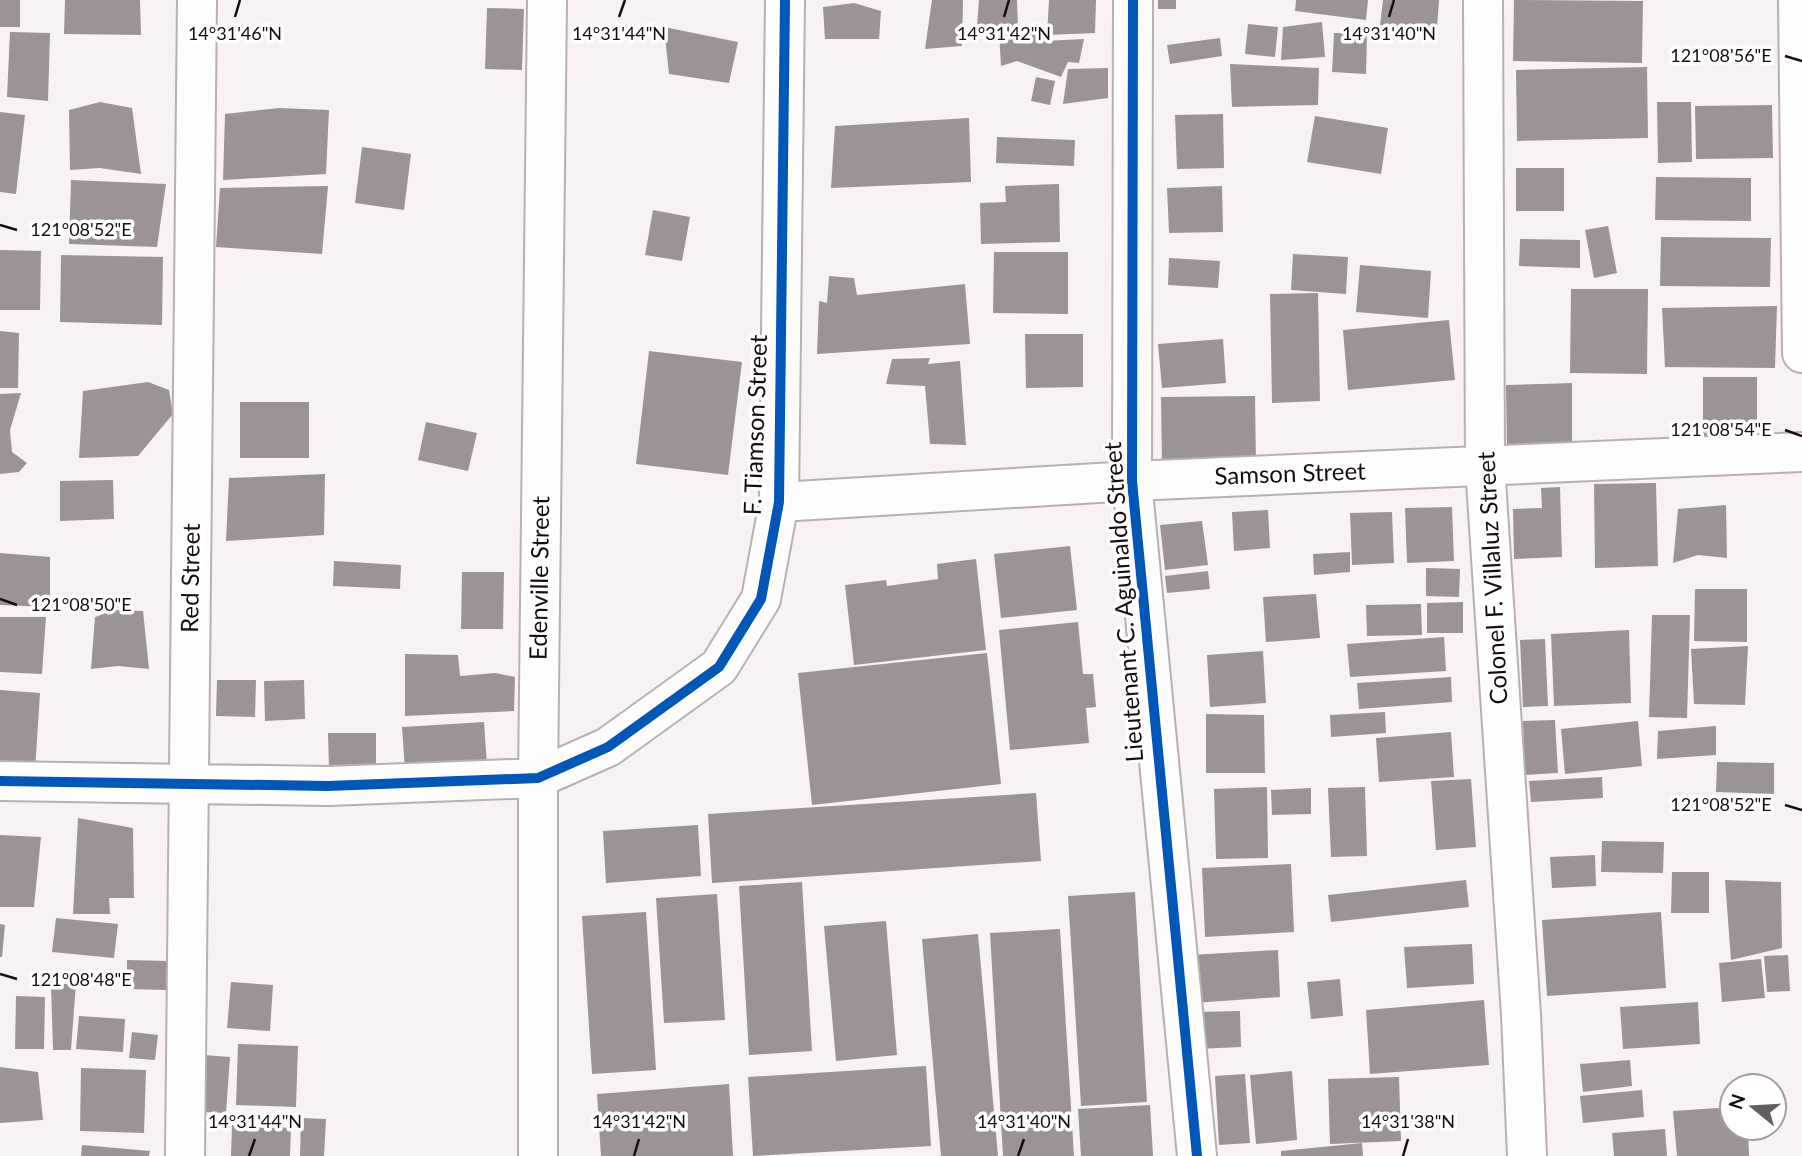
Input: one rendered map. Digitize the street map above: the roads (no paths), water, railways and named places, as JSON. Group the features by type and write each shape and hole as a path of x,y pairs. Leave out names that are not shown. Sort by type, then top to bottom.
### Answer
{"street":[{"name":"Red Street","path":"185,1156 197,0"},
{"name":"Edenville Street","path":"538,1156 538,778 547,0"},
{"name":"F. Tiamson Street","path":"538,778 608,747 719,667 761,598 779,502 785,0"},
{"name":"Lieutenant C. Aguinaldo Street","path":"1133,0 1132,481 1197,1156"},
{"name":"Colonel F. Villaluz Street","path":"1483,0 1485,466 1521,1016 1527,1156"},
{"path":"1798,0 1801,42 1802,353"},
{"name":"Samson Street","path":"779,502 1132,481 1802,452"},
{"path":"0,781 328,786 538,778"}]}
